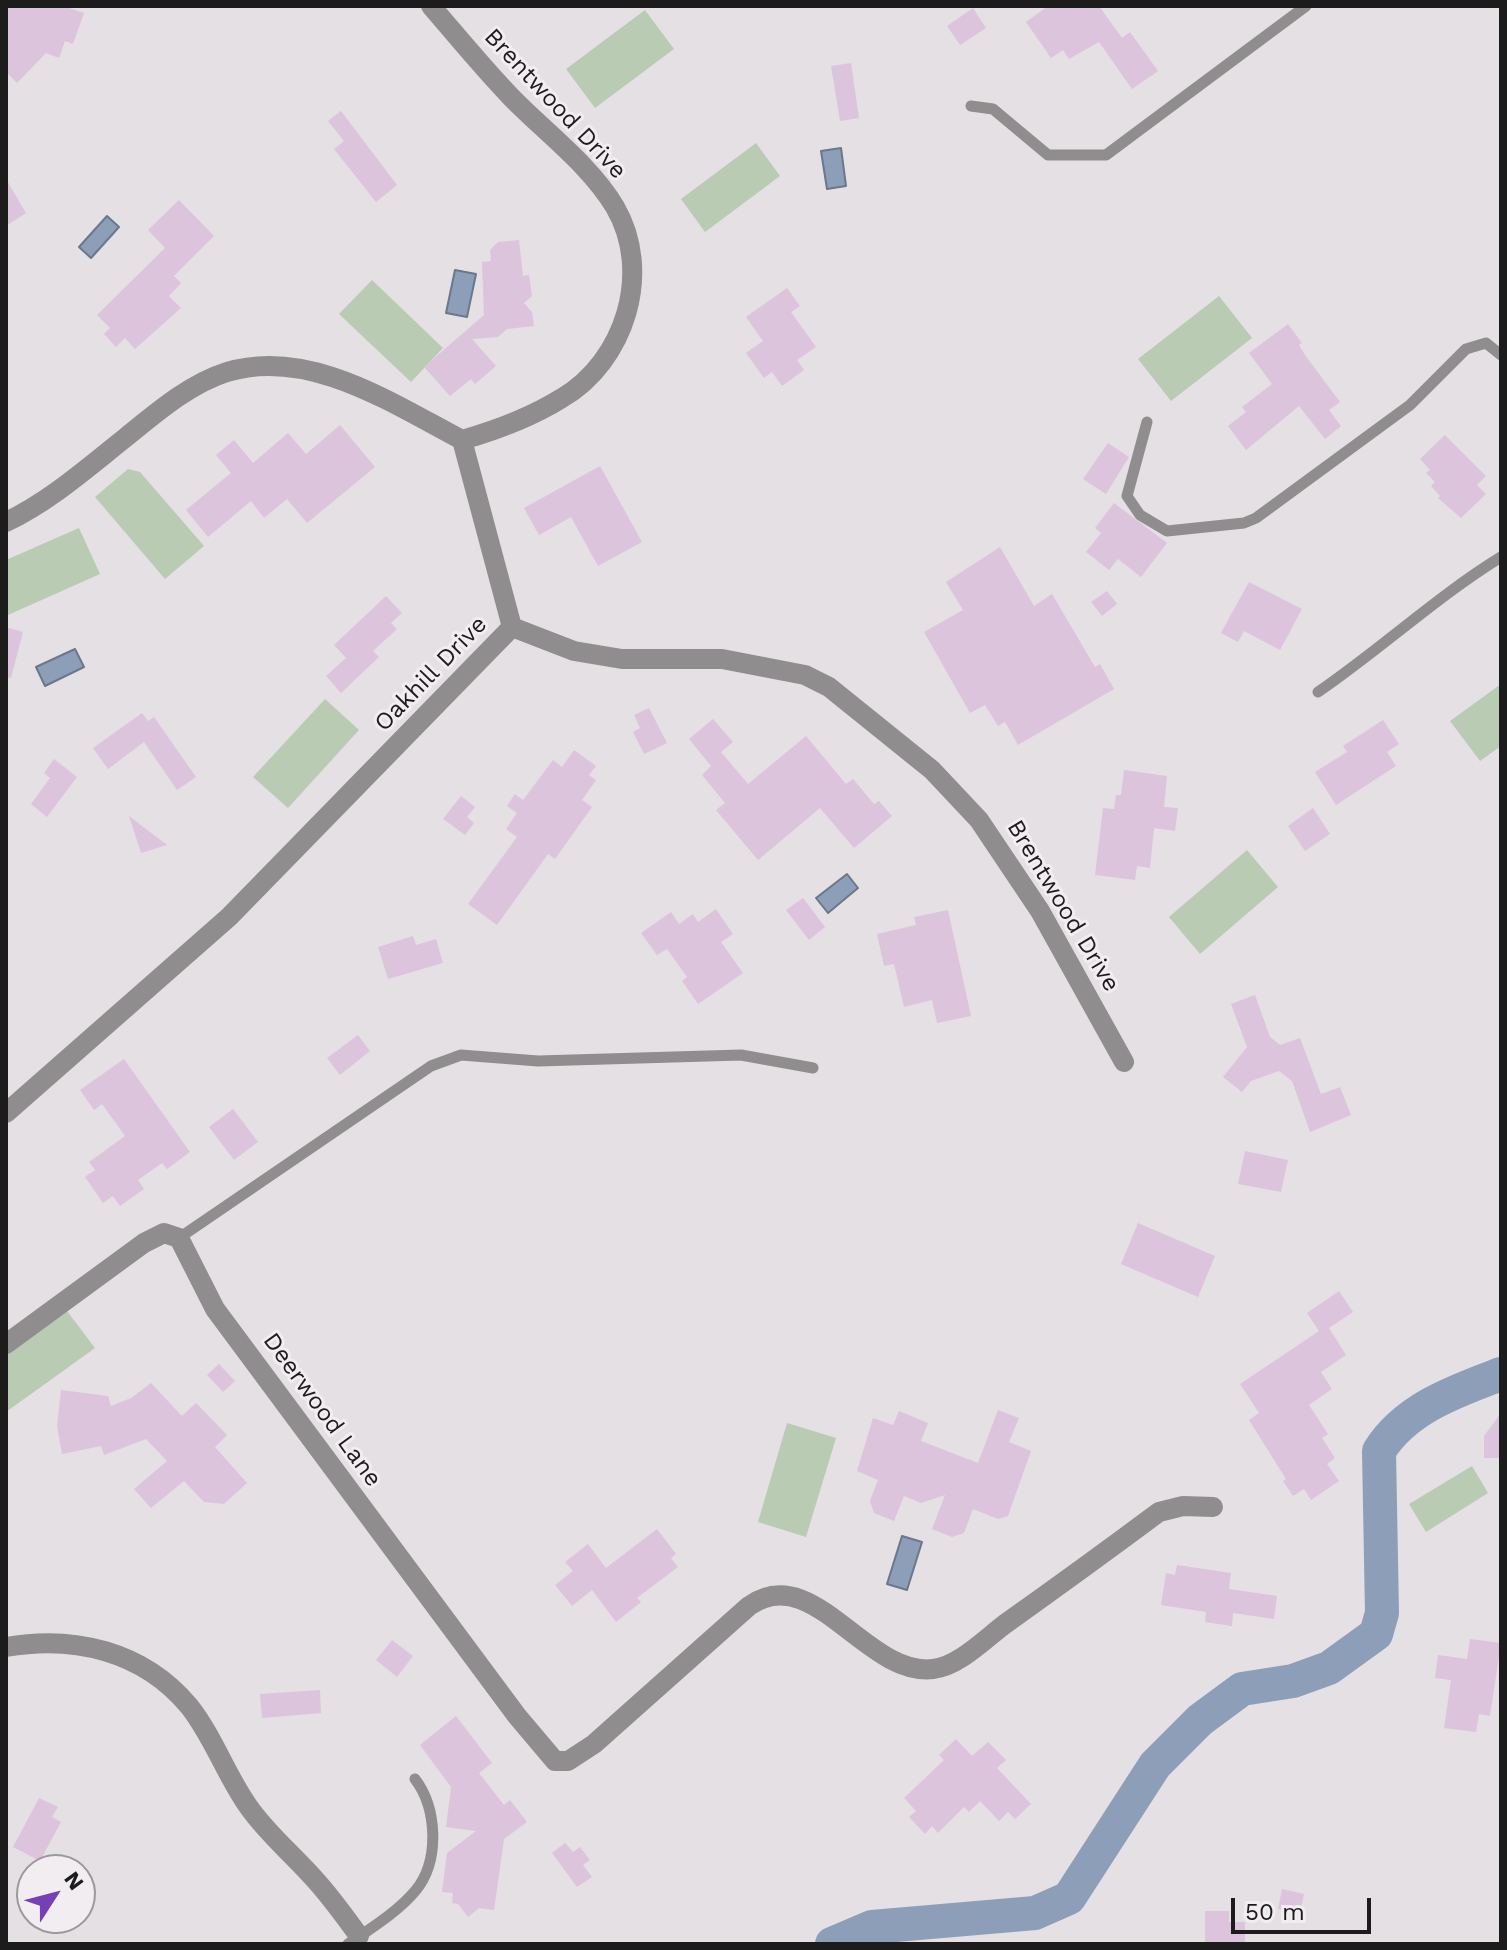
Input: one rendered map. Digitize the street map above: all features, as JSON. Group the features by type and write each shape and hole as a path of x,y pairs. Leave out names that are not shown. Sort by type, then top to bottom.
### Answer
{"street":[{"name":"Brentwood Drive","path":"431,6 510,96 585,170 615,207 627,236 632,260 634,289 627,313 615,342 595,371 565,397 508,427 462,440"},
{"path":"6,522 61,489 157,412 192,389 227,372 254,368 323,373 372,393 462,440"},
{"name":"Oakhill Drive","path":"6,1113 229,917 512,627 462,440"},
{"name":"Brentwood Drive","path":"512,627 574,651 622,659 722,659 805,675 829,687 932,770 979,820 1040,911 1124,1062"},
{"path":"6,1344 144,1243 164,1233 179,1238"},
{"name":"Deerwood Lane","path":"179,1238 215,1309 517,1716 555,1761 568,1761 594,1744 749,1606 768,1594 790,1593 802,1598 846,1631 900,1662 917,1669 931,1669 960,1657 1159,1512 1174,1507 1213,1507"},
{"path":"6,1647 40,1643 103,1648 160,1678 189,1706 248,1806 274,1839 317,1882 354,1940"}],"lane":[{"path":"971,106 993,109 1048,155 1106,155 1306,6"},
{"path":"1147,422 1127,496 1140,515 1167,531 1244,523 1286,499 1317,470 1410,405 1466,349 1486,343 1501,355"},
{"path":"1318,692 1359,664 1427,607 1501,557"},
{"path":"179,1238 431,1066 461,1055 538,1061 741,1055 813,1068"},
{"path":"354,1940 417,1888 429,1861 432,1819 427,1794 415,1779"}],"green space":[{"path":"645,10 674,49 595,108 566,69"},
{"path":"756,143 780,176 705,232 681,199"},
{"path":"372,280 443,348 411,382 339,314"},
{"path":"1219,296 1252,338 1171,401 1138,359"},
{"path":"128,469 140,472 204,546 165,579 95,497"},
{"path":"79,528 100,574 8,615 6,560"},
{"path":"1501,684 1501,746 1480,761 1450,721"},
{"path":"325,699 359,730 288,808 253,777"},
{"path":"1247,850 1278,887 1200,954 1169,917"},
{"path":"67,1311 95,1348 6,1412 6,1355"},
{"path":"787,1423 836,1438 806,1537 758,1522"},
{"path":"1472,1466 1488,1493 1426,1532 1409,1504"}],"water":[{"path":"841,148 846,186 827,189 821,151"},
{"path":"107,216 119,227 91,258 79,247"},
{"path":"455,270 476,274 467,317 446,313"},
{"path":"75,649 84,667 45,686 36,667"},
{"path":"847,874 858,888 828,913 816,898"},
{"path":"902,1536 922,1542 907,1590 887,1584"}],"building":[{"path":"6,6 63,6 84,13 73,44 65,41 59,58 46,53 17,83 6,72"},
{"path":"1048,6 1099,6 1122,38 1130,32 1158,71 1132,89 1099,42 1069,59 1063,50 1051,58 1026,22"},
{"path":"973,8 986,28 960,45 947,26"},
{"path":"851,63 859,118 840,121 831,66"},
{"path":"341,111 397,185 376,202 334,149 344,141 328,121"},
{"path":"6,179 26,213 6,226"},
{"path":"179,200 214,236 174,276 181,283 169,296 181,308 135,349 125,338 116,347 104,334 110,328 97,315 165,248 148,230"},
{"path":"519,240 523,276 529,275 532,296 524,303 532,312 534,326 507,329 498,337 472,339 496,366 475,384 471,379 450,396 424,367 484,315 482,262 491,261 490,250 498,242"},
{"path":"787,288 800,306 791,312 816,347 797,360 804,370 782,386 772,372 764,378 746,353 763,341 746,317"},
{"path":"1288,324 1302,343 1299,345 1305,355 1340,402 1329,410 1341,426 1325,439 1299,406 1246,450 1228,426 1246,412 1242,407 1272,384 1249,353"},
{"path":"340,425 375,467 307,523 287,499 264,518 251,501 208,537 186,510 231,473 216,455 234,440 253,463 288,433 306,454"},
{"path":"1445,435 1486,476 1477,485 1486,494 1461,518 1438,498 1440,496 1431,486 1435,482 1426,473 1430,470 1420,459"},
{"path":"1108,443 1129,457 1106,494 1083,479"},
{"path":"600,466 642,542 598,566 571,517 539,535 524,508"},
{"path":"1114,503 1167,543 1141,577 1118,559 1109,570 1086,552 1101,533 1095,528"},
{"path":"1000,547 1034,606 1052,594 1095,667 1100,664 1114,689 1018,745 1005,722 998,726 985,705 970,713 924,632 963,610 946,582"},
{"path":"1249,582 1302,609 1280,650 1244,631 1238,642 1221,633"},
{"path":"1107,591 1117,604 1102,616 1091,602"},
{"path":"386,596 402,613 391,623 397,629 373,651 379,657 341,693 326,676 346,658 334,645"},
{"path":"6,627 23,632 11,678 6,677"},
{"path":"649,708 667,743 644,754 633,732 640,728 634,715"},
{"path":"142,713 148,721 154,717 196,777 177,790 144,742 108,769 93,748"},
{"path":"713,719 733,742 721,752 748,784 806,736 846,784 853,779 874,804 879,801 892,816 854,848 820,808 758,860 716,810 725,803 702,775 711,766 689,739"},
{"path":"1383,720 1399,744 1387,752 1396,766 1336,805 1315,772 1347,752 1343,746"},
{"path":"574,750 596,766 589,775 596,780 582,800 592,807 555,859 548,854 497,925 468,904 517,837 506,829 517,813 507,806 515,794 523,800 553,760 562,767"},
{"path":"54,759 77,777 47,817 31,804 50,778 44,773"},
{"path":"1124,770 1167,776 1164,807 1178,808 1175,831 1154,828 1150,868 1137,866 1135,880 1095,875 1103,808 1114,809 1116,795 1121,795"},
{"path":"461,796 475,807 467,817 474,823 465,835 443,819"},
{"path":"1313,808 1330,834 1305,851 1288,826"},
{"path":"129,816 167,845 141,853"},
{"path":"803,898 825,927 809,940 786,910"},
{"path":"716,909 733,934 721,942 743,973 698,1004 682,981 687,977 667,949 657,955 641,933 671,912 679,924 693,914 698,922"},
{"path":"948,910 971,1016 937,1023 932,1000 904,1007 894,964 884,966 877,934 916,925 914,917"},
{"path":"413,936 416,945 436,939 443,963 388,979 378,947"},
{"path":"1255,995 1270,1037 1280,1045 1300,1038 1321,1094 1340,1087 1351,1115 1310,1132 1292,1081 1279,1071 1251,1081 1242,1092 1223,1077 1247,1047 1231,1004"},
{"path":"358,1035 370,1051 340,1075 327,1058"},
{"path":"124,1059 190,1152 167,1169 162,1163 138,1180 144,1189 120,1206 113,1196 103,1203 85,1177 95,1170 89,1162 125,1136 102,1104 94,1110 80,1090"},
{"path":"233,1109 258,1142 234,1160 209,1127"},
{"path":"1245,1151 1288,1160 1281,1192 1238,1184"},
{"path":"1138,1223 1215,1256 1198,1297 1121,1264"},
{"path":"1339,1291 1353,1312 1329,1328 1346,1355 1321,1372 1332,1389 1309,1405 1328,1434 1322,1438 1335,1458 1327,1464 1339,1481 1311,1500 1304,1489 1293,1496 1283,1481 1286,1479 1249,1420 1259,1413 1240,1384 1319,1331 1307,1313"},
{"path":"219,1364 235,1381 223,1392 207,1375"},
{"path":"151,1383 182,1416 196,1403 227,1435 215,1447 247,1483 224,1504 204,1502 184,1481 151,1508 134,1489 167,1461 146,1439 104,1455 101,1446 62,1454 57,1426 61,1390 108,1396 111,1406 131,1398"},
{"path":"998,1410 1019,1418 1009,1442 1031,1451 1008,1516 998,1519 973,1509 964,1533 952,1537 932,1529 945,1495 921,1503 904,1496 894,1521 874,1513 870,1501 878,1480 857,1471 873,1418 893,1425 899,1411 928,1423 921,1441 978,1463"},
{"path":"1501,1413 1501,1458 1484,1458 1484,1436"},
{"path":"657,1529 676,1554 671,1558 678,1567 637,1598 641,1602 616,1622 592,1590 572,1606 555,1585 573,1571 565,1562 588,1544 606,1568"},
{"path":"1177,1565 1231,1573 1229,1589 1277,1596 1274,1619 1233,1613 1232,1626 1205,1622 1206,1612 1161,1605 1166,1573 1175,1575"},
{"path":"1470,1639 1501,1643 1490,1716 1479,1714 1476,1732 1444,1728 1451,1680 1435,1678 1438,1655 1467,1659"},
{"path":"392,1640 413,1656 397,1677 376,1660"},
{"path":"320,1690 321,1713 262,1718 260,1694"},
{"path":"456,1716 492,1763 479,1773 504,1805 510,1800 527,1822 504,1839 494,1910 479,1908 468,1917 458,1904 452,1903 453,1893 442,1892 447,1853 476,1831 446,1827 451,1787 420,1745"},
{"path":"956,1739 972,1756 988,1742 1006,1760 997,1768 1031,1804 1015,1819 1008,1812 999,1821 980,1801 969,1812 964,1807 938,1833 932,1826 925,1834 909,1817 916,1811 904,1798 944,1760 939,1755"},
{"path":"39,1798 58,1807 52,1817 61,1822 44,1854 26,1854 13,1847"},
{"path":"565,1843 573,1852 580,1847 590,1860 583,1865 592,1877 577,1887 552,1853"},
{"path":"1282,1889 1304,1894 1300,1914 1278,1909"},
{"path":"1205,1911 1229,1911 1229,1922 1245,1922 1245,1944 1205,1944"}],"waterway":[{"path":"832,1944 872,1927 1035,1913 1069,1898 1155,1765 1200,1720 1242,1689 1293,1681 1329,1668 1376,1634 1382,1613 1379,1451 1390,1436 1418,1412 1450,1394 1501,1374"}]}
